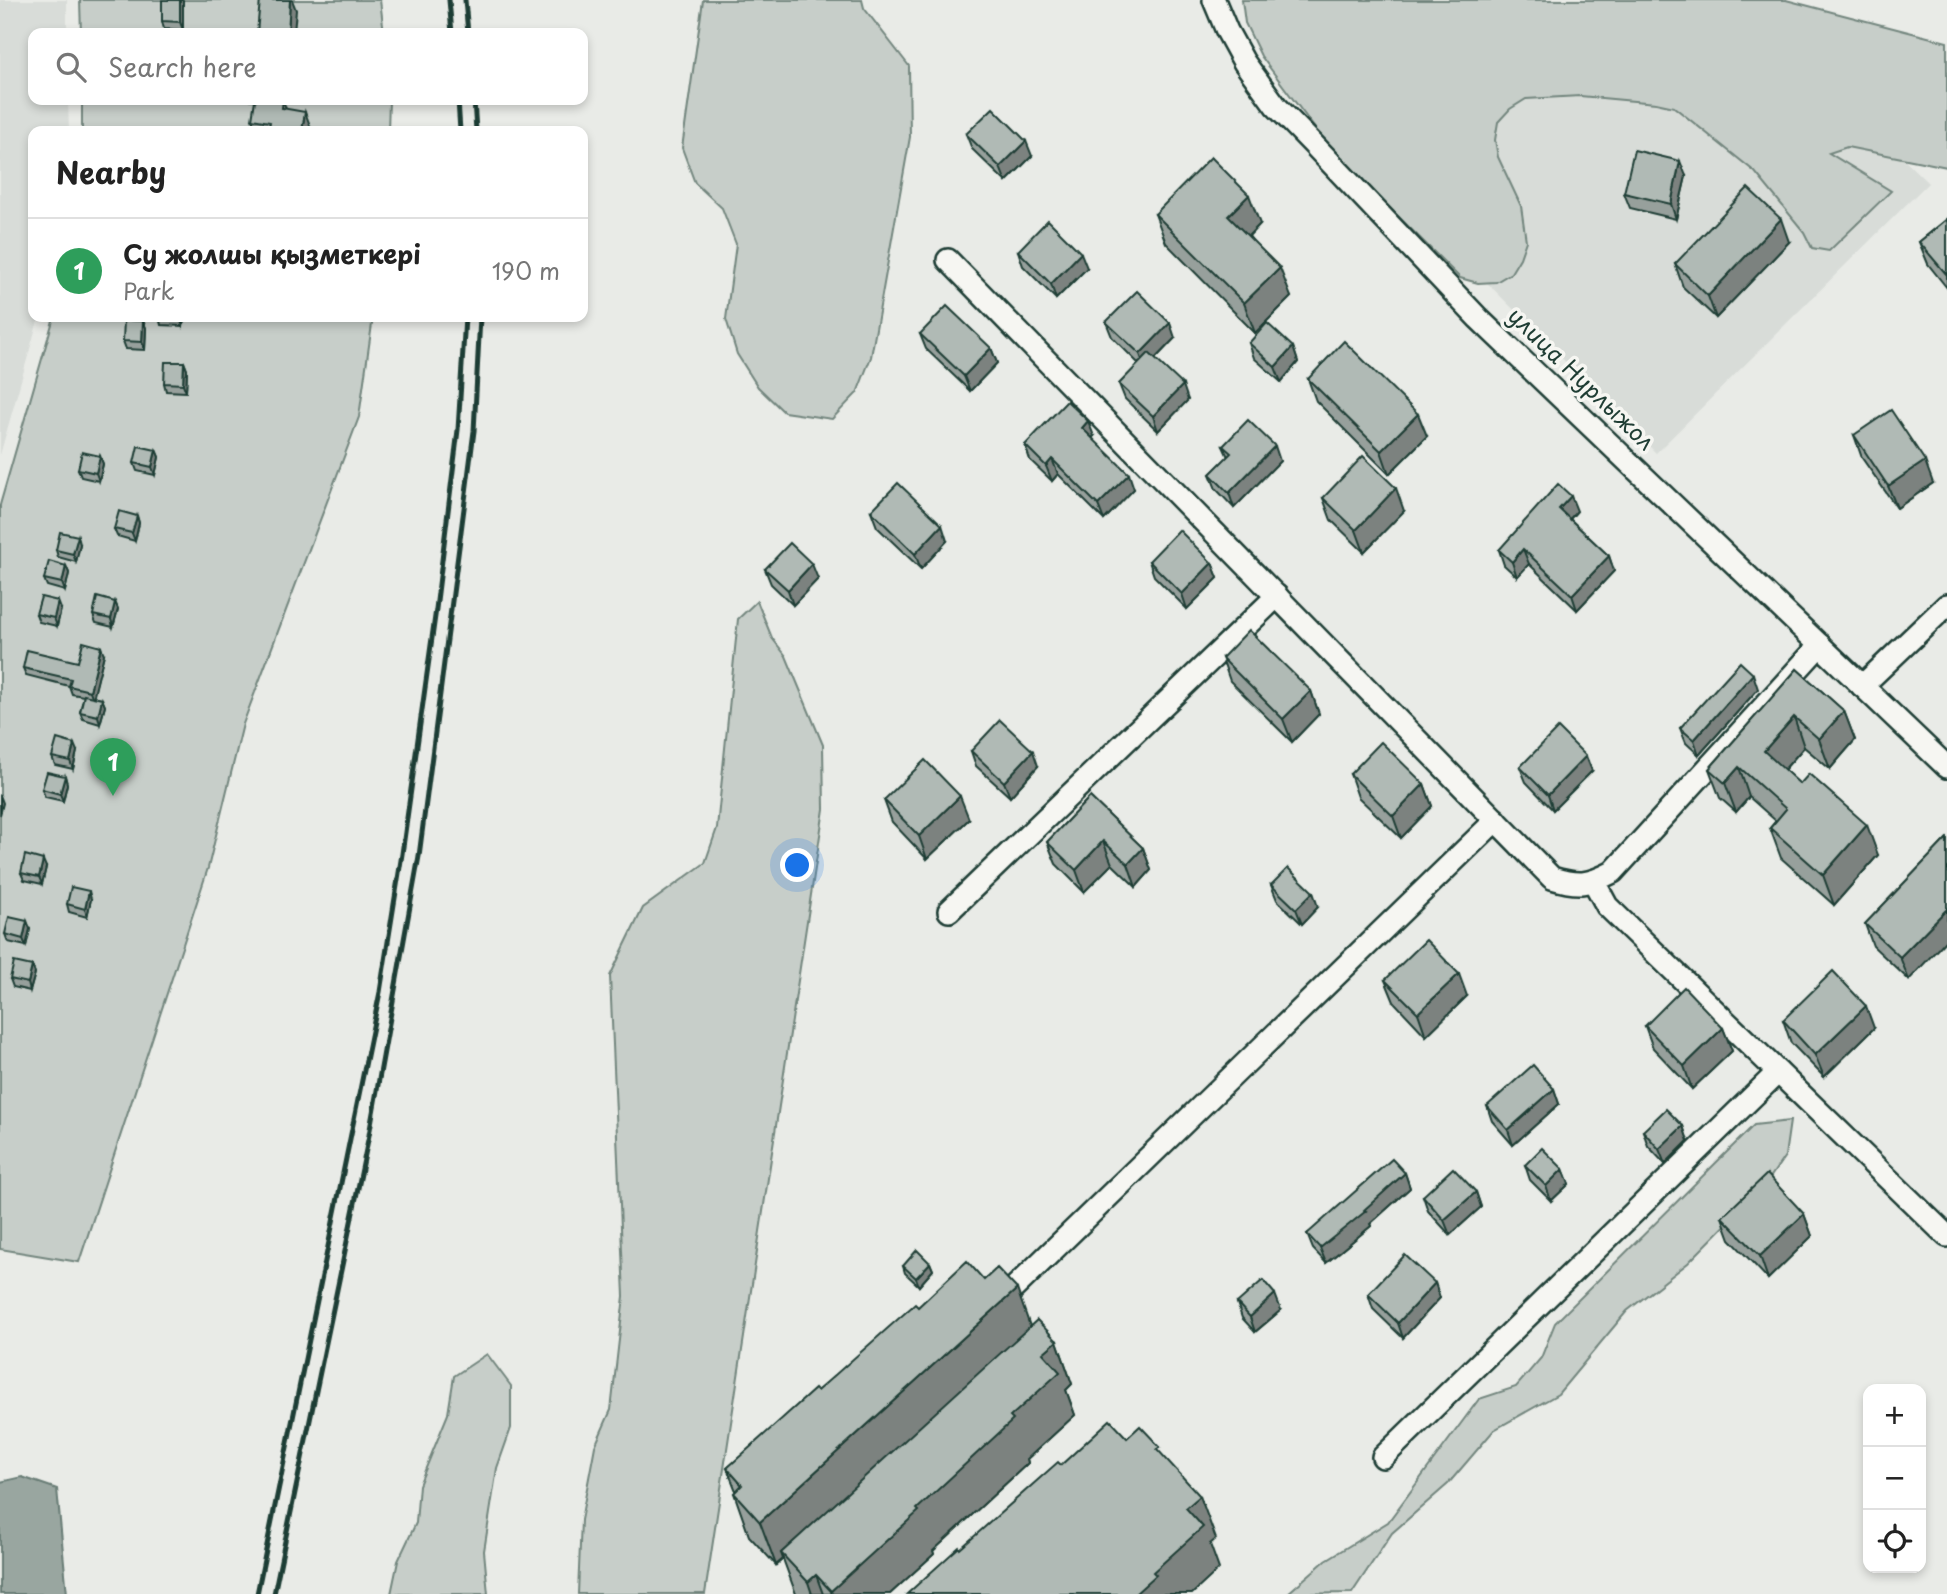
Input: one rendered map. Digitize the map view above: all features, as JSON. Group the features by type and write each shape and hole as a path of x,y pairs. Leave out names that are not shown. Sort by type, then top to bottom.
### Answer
{"street":[{"name":"улица Нурлыжол","path":"1214,0 1244,62 1285,115 1478,318 1947,768"},
{"path":"948,260 1552,878 1573,884 1594,882 1613,873 1820,645"},
{"path":"949,912 1277,596"},
{"path":"1862,686 1947,605"},
{"path":"1012,1290 1496,820"},
{"path":"1594,882 1607,906 1947,1236"},
{"path":"1383,1457 1778,1072"}],"shaded area":[{"path":"0,0 67,0 67,28 28,28 28,105 68,105 69,126 28,126 28,322 38,322 0,455"},
{"path":"80,0 380,0 383,28 81,28"},
{"path":"703,0 862,0 864,8 909,66 910,137 871,357 857,393 832,419 784,412 758,387 737,354 726,319 736,244 722,208 695,183 682,148"},
{"path":"1242,0 1786,0 1947,42 1947,167 1847,147 1829,153 1891,191 1829,251 1812,248 1804,232 1755,172 1674,107 1580,96 1526,99 1510,109 1498,122 1495,140 1498,157 1521,206 1526,241 1511,273 1496,282 1478,283 1460,278 1328,146 1261,56 1245,23"},
{"path":"1523,49 1827,85 1928,183 1656,453 1395,190"},
{"path":"82,105 389,105 388,126 82,126"},
{"path":"53,322 372,322 359,417 243,724 208,868 79,1262 0,1249 0,505"},
{"path":"757,601 772,638 786,656 823,745 824,809 705,1594 578,1594 581,1520 595,1446 611,1410 624,1296 610,976 643,908 705,863 717,828 738,619"},
{"path":"1790,1121 1785,1156 1765,1185 1688,1263 1627,1311 1558,1394 1494,1430 1448,1484 1392,1533 1352,1593 1287,1594 1326,1560 1388,1522 1479,1399 1516,1387 1541,1358 1555,1323 1754,1125"},
{"path":"487,1354 511,1386 511,1428 497,1468 484,1551 488,1594 391,1594 398,1561 416,1523 419,1485 448,1414 454,1376"},
{"path":"22,1477 57,1489 67,1594 0,1594 0,1482"}],"building":[{"path":"162,0 180,0 180,22 162,21"},
{"path":"260,0 290,0 288,28 257,28"},
{"path":"254,105 282,105 282,108 305,112 303,126 269,126 270,122 252,119"},
{"path":"993,108 1026,141 1000,167 966,134"},
{"path":"1634,150 1680,161 1671,204 1624,193"},
{"path":"1211,157 1249,195 1228,216 1280,268 1244,303 1155,214"},
{"path":"1748,188 1781,219 1708,296 1675,264"},
{"path":"1947,219 1947,275 1919,242"},
{"path":"1048,220 1081,253 1051,284 1018,251"},
{"path":"1137,291 1170,323 1140,354 1106,322"},
{"path":"947,306 991,348 964,376 920,334"},
{"path":"124,322 143,322 142,342 123,341"},
{"path":"1267,323 1293,347 1275,367 1249,343"},
{"path":"1344,341 1418,414 1381,451 1308,379"},
{"path":"1149,353 1183,385 1153,416 1119,384"},
{"path":"165,362 184,362 183,384 164,383"},
{"path":"1067,401 1088,421 1082,428 1129,474 1098,505 1052,459 1046,466 1025,445"},
{"path":"1891,410 1925,461 1888,486 1854,435"},
{"path":"1248,420 1275,446 1229,493 1210,474 1231,453 1223,446"},
{"path":"138,446 156,450 152,467 134,463"},
{"path":"82,452 100,456 96,473 78,469"},
{"path":"1363,456 1396,488 1356,530 1323,498"},
{"path":"898,483 942,525 915,554 871,511"},
{"path":"1558,484 1571,496 1559,509 1609,556 1572,595 1523,549 1512,562 1499,550"},
{"path":"119,511 137,516 132,533 114,529"},
{"path":"1179,530 1212,563 1182,594 1149,561"},
{"path":"60,532 78,536 73,554 56,550"},
{"path":"790,543 812,564 788,590 765,569"},
{"path":"49,561 66,566 62,583 44,579"},
{"path":"41,597 58,601 54,618 36,614"},
{"path":"97,597 115,602 111,619 93,615"},
{"path":"1249,630 1311,691 1283,719 1222,658"},
{"path":"83,642 101,647 90,691 69,686 71,679 23,668 27,650 78,662"},
{"path":"1740,662 1753,674 1694,740 1680,728"},
{"path":"1797,669 1844,711 1819,739 1794,717 1764,751 1800,784 1809,774 1867,825 1823,875 1770,828 1786,809 1739,767 1725,783 1709,769"},
{"path":"84,695 102,699 98,716 80,712"},
{"path":"1000,720 1033,751 1004,782 971,751"},
{"path":"1558,728 1586,756 1548,795 1520,767"},
{"path":"57,739 74,744 70,761 52,757"},
{"path":"1381,742 1424,784 1393,816 1350,774"},
{"path":"925,760 960,796 919,836 884,800"},
{"path":"47,772 65,776 60,794 42,789"},
{"path":"1090,797 1143,848 1128,864 1103,841 1076,870 1047,842"},
{"path":"1947,838 1947,909 1900,957 1865,924"},
{"path":"25,855 43,860 39,877 21,873"},
{"path":"1288,868 1313,892 1296,909 1271,885"},
{"path":"71,887 89,891 85,909 67,904"},
{"path":"9,917 27,921 23,939 5,934"},
{"path":"1426,940 1459,974 1418,1013 1385,980"},
{"path":"14,962 32,966 28,983 10,979"},
{"path":"1833,971 1866,1006 1815,1055 1783,1020"},
{"path":"1684,987 1723,1028 1684,1066 1645,1026"},
{"path":"1533,1065 1554,1089 1508,1130 1487,1106"},
{"path":"1666,1109 1683,1126 1659,1149 1643,1131"},
{"path":"1542,1148 1563,1169 1546,1186 1525,1165"},
{"path":"1392,1159 1405,1173 1364,1210 1366,1211 1320,1248 1307,1234"},
{"path":"1453,1168 1476,1192 1444,1220 1423,1196"},
{"path":"1767,1174 1804,1214 1760,1256 1722,1217"},
{"path":"917,1250 930,1263 916,1278 903,1266"},
{"path":"1405,1255 1435,1283 1398,1323 1368,1294"},
{"path":"967,1261 984,1280 997,1268 1017,1289 760,1522 734,1493 742,1485 727,1468 915,1304 918,1307"},
{"path":"1263,1280 1275,1294 1250,1317 1237,1303"},
{"path":"1037,1320 1057,1341 1043,1353 1060,1372 1010,1417 1013,1420 917,1509 919,1511 831,1591 816,1575 808,1582 781,1553"},
{"path":"1110,1420 1127,1438 1140,1426 1200,1496 1186,1508 1203,1527 1153,1572 1156,1575 1135,1594 907,1594 1058,1462 1061,1465"}],"railway":[{"path":"449,0 452,28"},
{"path":"465,0 468,28"},
{"path":"458,105 460,126"},
{"path":"474,105 476,126"},
{"path":"257,1594 380,992 436,609 458,430 465,322"},
{"path":"274,1594 369,1135 419,856 474,431 480,322"}],"place":[{"name":"Су жолшы қызметкері","path":"113,796"}]}
